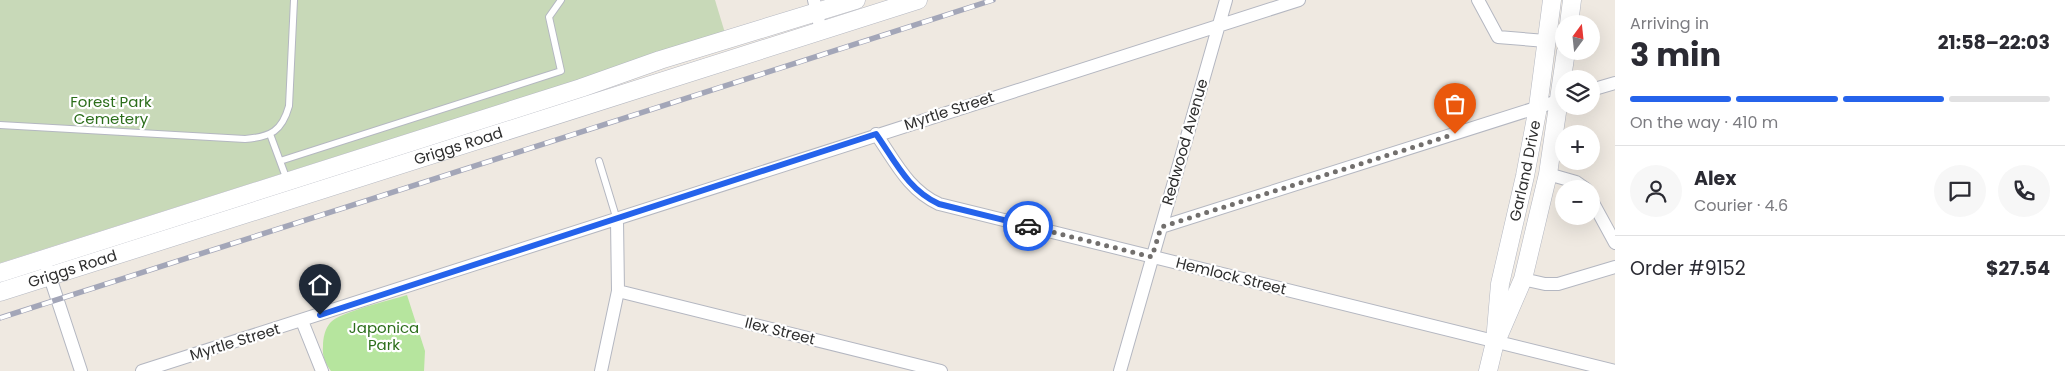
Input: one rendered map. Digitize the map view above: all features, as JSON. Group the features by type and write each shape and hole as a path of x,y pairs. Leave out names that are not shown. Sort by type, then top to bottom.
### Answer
{"main road":[{"name":"Griggs Road","path":"0,272 582,88 815,6 856,0"},
{"name":"Griggs Road","path":"0,292 918,0"},
{"name":"Garland Drive","path":"1488,371 1495,342 1500,284 1525,176 1538,108 1552,0"},
{"path":"1570,15 1572,0"},
{"path":"582,88 587,106"},
{"name":"Garland Drive","path":"1495,342 1510,312 1523,279 1548,174 1559,115"}],"street":[{"name":"Redwood Avenue","path":"1120,371 1226,0"},
{"name":"Myrtle Street","path":"142,371 617,220 876,134 1299,0"},
{"path":"1478,0 1498,37 1546,42"},
{"path":"815,6 821,31"},
{"path":"1600,87 1615,83"},
{"path":"1161,227 1555,102"},
{"name":"Hemlock Street","path":"876,134 913,187 925,198 954,208 1615,371"},
{"path":"1548,174 1569,180"},
{"path":"1600,216 1615,243"},
{"path":"601,371 618,291 617,220"},
{"path":"45,258 81,371"},
{"path":"1523,279 1545,284 1558,284 1615,267"},
{"name":"Ilex Street","path":"618,291 941,371"},
{"path":"302,321 322,371"}],"lane":[{"path":"0,125 245,138 258,138 270,134 279,128 289,106 294,0"},
{"path":"280,160 561,71 549,17 561,0"},
{"path":"270,134 287,182"},
{"path":"599,161 617,220"}],"green space":[{"name":"Forest Park Cemetery","path":"0,0 715,0 725,33 0,263"},
{"name":"Japonica Park","path":"407,295 425,351 424,371 331,371 324,359 323,350 323,340 330,323 354,311"}],"railway":[{"path":"0,318 993,0"}],"way so far":[{"path":"1028,226 1152,257 1161,227 1455,134"}],"route":[{"path":"320,315 617,220 876,134 913,187 925,198 939,204 1028,226"}]}
